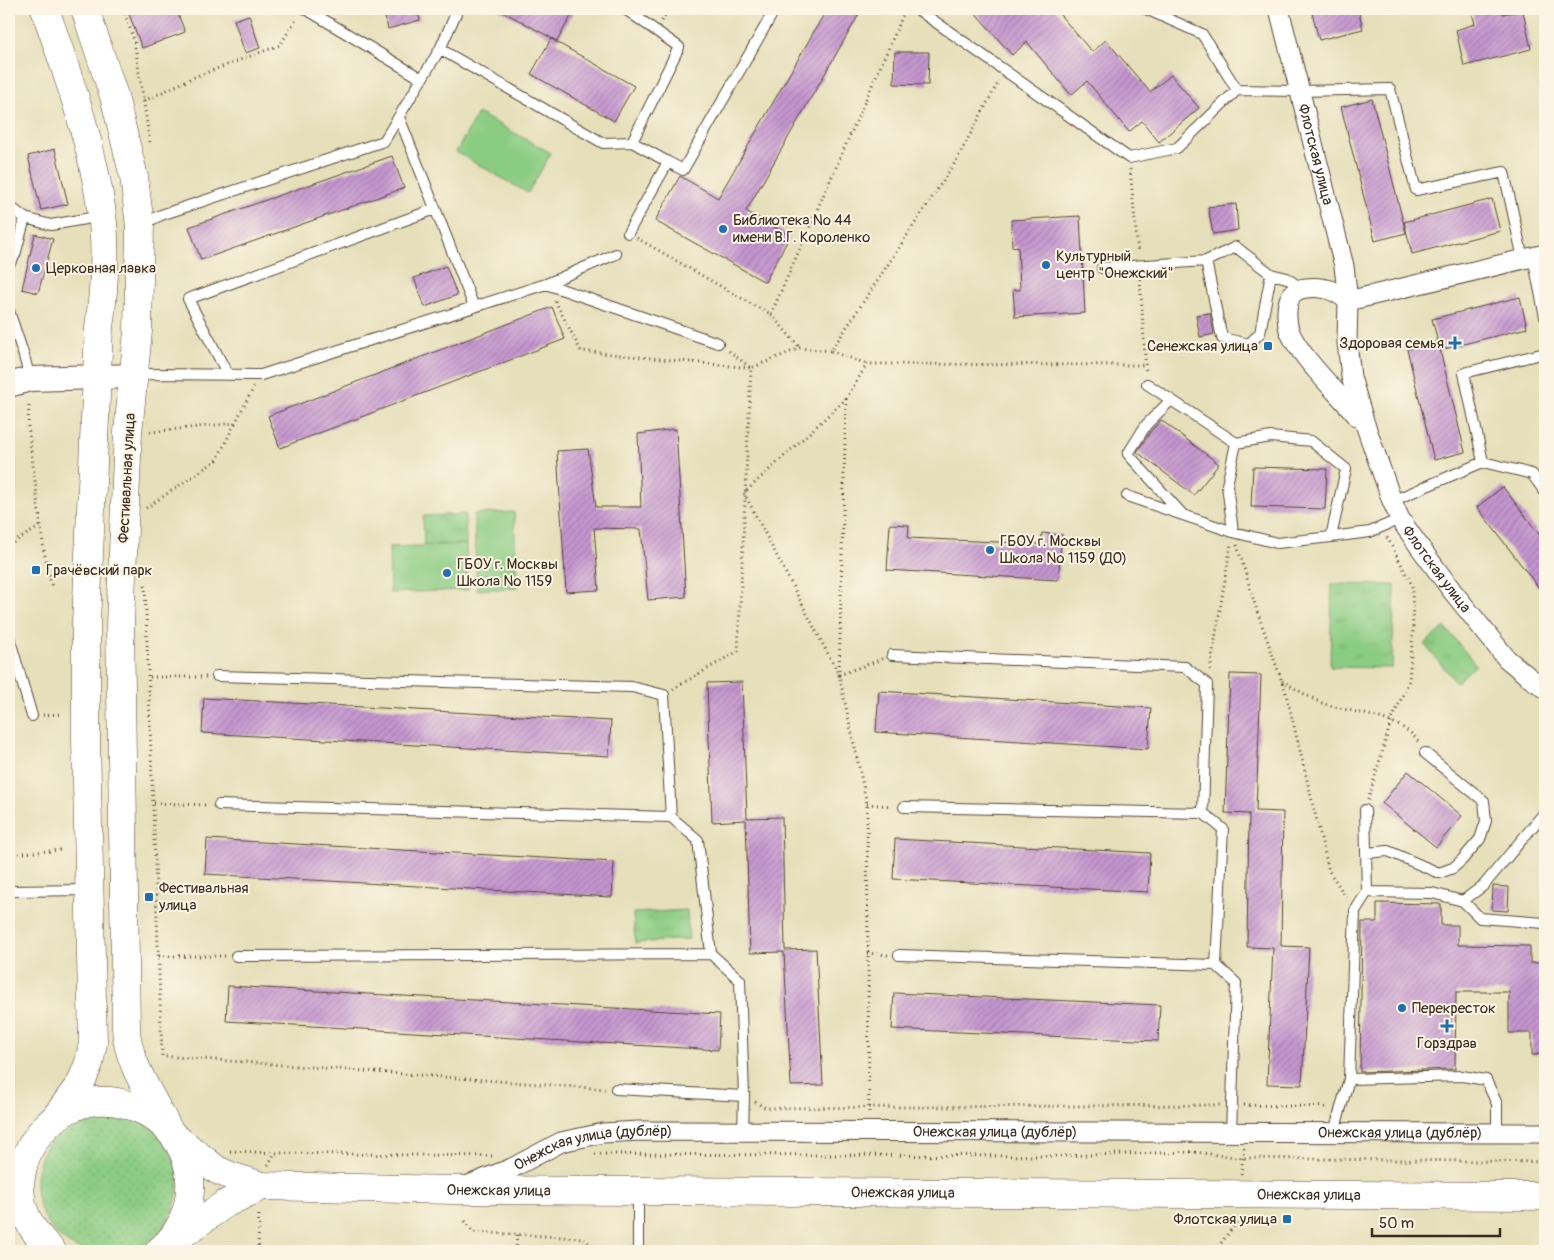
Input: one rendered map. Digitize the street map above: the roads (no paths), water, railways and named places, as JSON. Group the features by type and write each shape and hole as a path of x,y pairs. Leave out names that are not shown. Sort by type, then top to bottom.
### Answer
{"main road":[{"path":"27,9 73,107 91,154"},
{"path":"45,1245 27,1217 22,1197 21,1174 28,1153 80,1082 90,1063 93,1043 86,738 86,623 99,328 105,248 103,216 91,154 81,116 46,9"},
{"path":"85,9 105,66"},
{"path":"95,9 105,66"},
{"name":"Фестивальная улица","path":"105,66 134,177 140,226 138,331 128,432 120,624 126,1032 127,1044 132,1057 188,1165 191,1191 183,1223 164,1247"},
{"name":"Онежская улица","path":"9,1154 74,1106 91,1101 108,1101 132,1105 151,1114 218,1170 231,1176 456,1190 1545,1196"},
{"name":"Онежская улица","path":"164,1247 264,1178"},
{"path":"9,1214 45,1245"}],"street":[{"name":"Флотская улица","path":"1279,9 1344,266 1348,301 1347,342 1354,391 1392,501 1400,519 1453,592 1507,659 1545,688"},
{"path":"1300,288 1318,286 1329,288 1348,301 1534,256"},
{"name":"Флотская улица","path":"1300,288 1293,292 1287,306 1290,332 1309,360 1365,424"},
{"path":"19,382 134,376"},
{"name":"Онежская улица (дублёр)","path":"456,1190 512,1168 560,1142 603,1132 1545,1133"}],"lane":[{"path":"625,9 679,47 632,142"},
{"path":"440,49 604,143 632,142 683,170 775,9"},
{"path":"917,9 1129,158 1177,148 1237,90 1390,90 1416,190 1504,172 1534,256 1545,317"},
{"path":"1146,9 1202,34 1237,90"},
{"path":"303,12 422,79"},
{"path":"140,226 161,215 384,141 440,49 454,12"},
{"path":"399,117 474,307"},
{"path":"628,233 668,162"},
{"path":"9,206 25,218 52,225 103,216"},
{"path":"226,374 188,299 435,209"},
{"path":"9,264 15,255 25,218"},
{"path":"1102,268 1206,261 1236,247 1271,274 1287,278 1300,288"},
{"path":"134,376 148,374 261,375 546,284 616,254"},
{"path":"1206,261 1222,338 1249,344 1260,334 1271,274"},
{"path":"546,284 718,342"},
{"path":"10,316 24,356 19,382"},
{"path":"1483,462 1464,374 1545,353"},
{"path":"1147,384 1236,443 1272,437 1311,441 1346,469 1331,537"},
{"path":"1171,400 1146,425 1128,454 1184,515"},
{"path":"1233,532 1227,485 1236,443"},
{"path":"1392,501 1483,462 1532,474 1545,492"},
{"path":"1127,496 1233,532 1277,543 1370,532 1400,519"},
{"path":"9,637 32,716"},
{"path":"892,655 1185,667 1207,684 1204,813"},
{"path":"217,676 632,687 664,694 671,817"},
{"path":"1366,853 1388,851 1439,873 1453,868 1480,838 1486,821 1484,801 1424,753"},
{"path":"219,805 671,817 698,840 711,954 740,980 744,1096 743,1132"},
{"path":"904,807 1204,813 1223,829 1216,965"},
{"path":"1334,1132 1349,1079 1355,911 1367,892 1365,810"},
{"path":"1463,901 1484,885 1545,812"},
{"path":"9,891 90,890"},
{"path":"1367,892 1432,893 1463,901 1480,918 1545,923"},
{"path":"236,956 711,954"},
{"path":"899,955 1216,965 1236,983 1230,1134"},
{"path":"1349,1079 1462,1076 1486,1080 1498,1104 1496,1134"},
{"path":"616,1089 744,1096"},
{"path":"638,1190 638,1251"}],"place":[{"name":"Библиотека № 44 имени В.Г. Короленко","path":"723,229"},
{"name":"Культурный центр \"Онежский\"","path":"1046,265"},
{"name":"Церковная лавка","path":"36,268"},
{"name":"Здоровая семья","path":"1455,343"},
{"name":"Сенежская улица","path":"1268,346"},
{"name":"ГБОУ г. Москвы Школа № 1159 (ДО)","path":"990,550"},
{"name":"Грачёвский парк","path":"36,570"},
{"name":"ГБОУ г. Москвы Школа № 1159","path":"447,573"},
{"name":"Фестивальная улица","path":"149,897"},
{"name":"Перекресток","path":"1402,1008"},
{"name":"Горздрав","path":"1447,1026"},
{"name":"Флотская улица","path":"1287,1219"}]}
